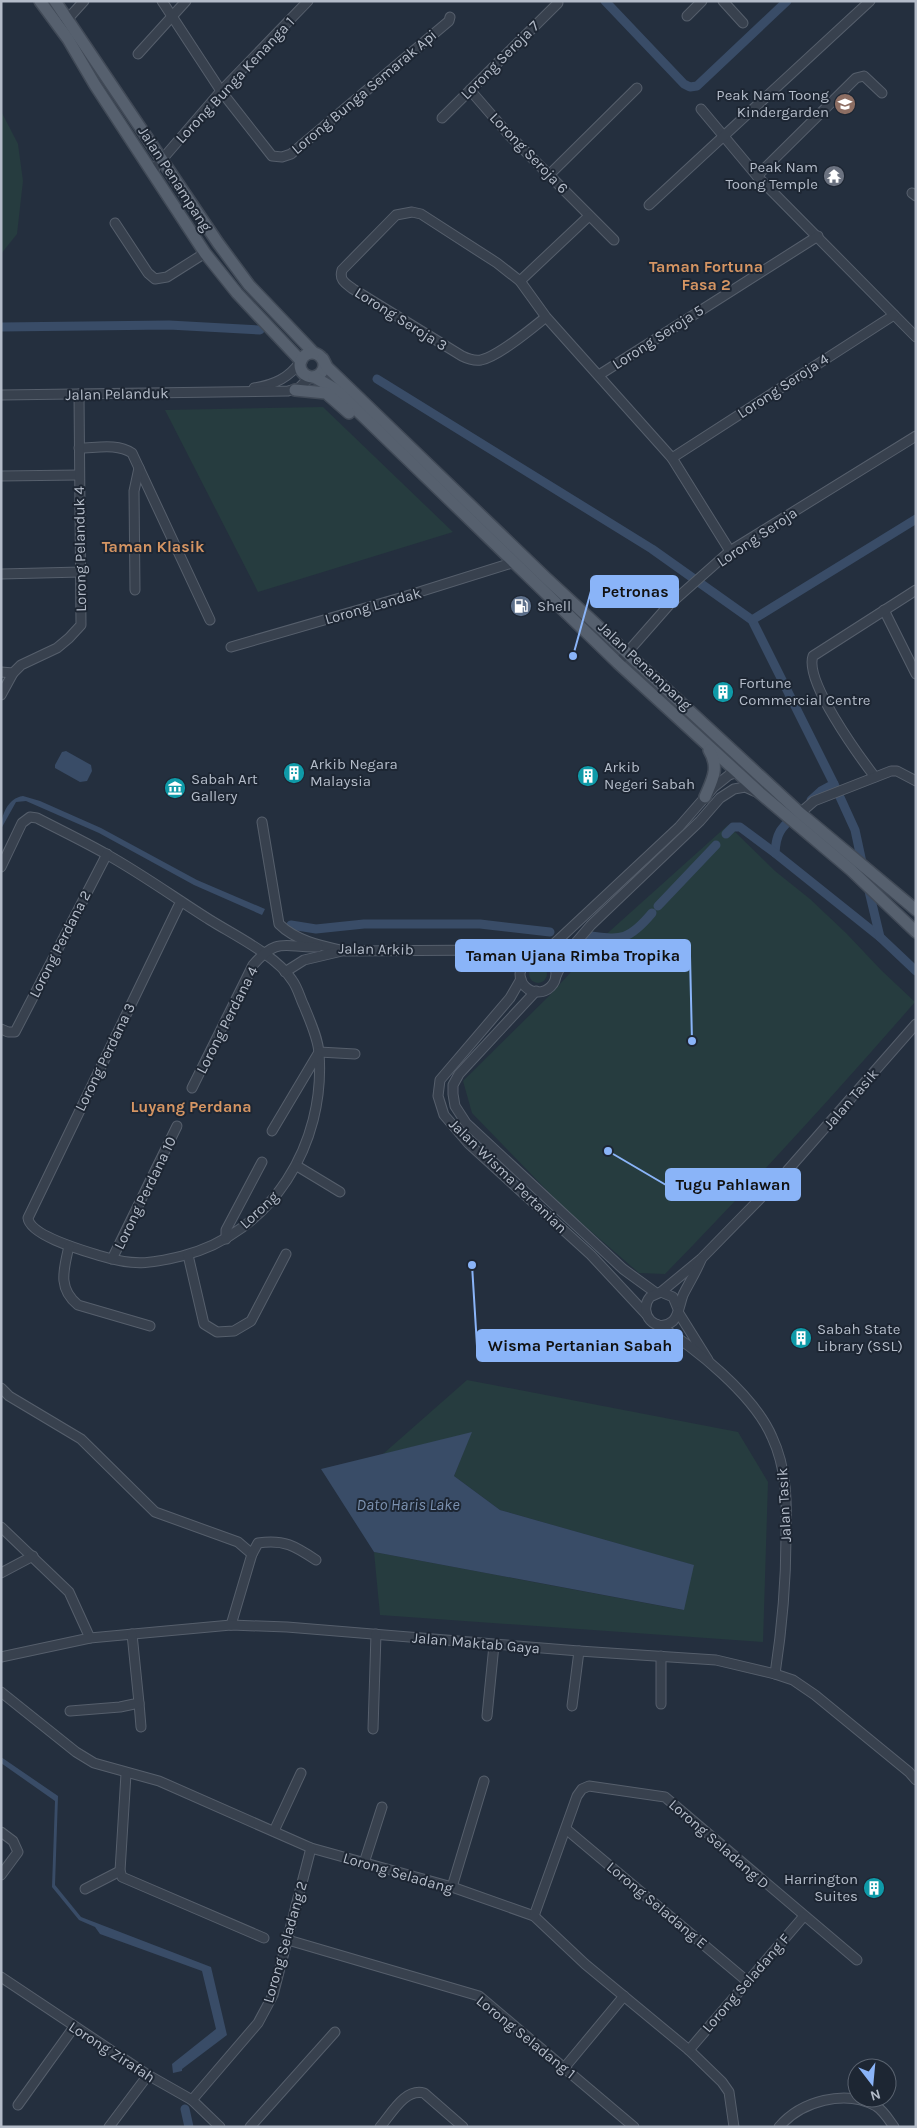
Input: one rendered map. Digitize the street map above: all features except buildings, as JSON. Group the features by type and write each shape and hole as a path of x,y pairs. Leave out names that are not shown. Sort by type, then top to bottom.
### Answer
{"main road":[{"name":"Jalan Penampang","path":"40,1 59,27 206,253 237,293 300,361 302,371 335,389 618,662 765,797 851,870 916,932"},
{"name":"Jalan Penampang","path":"56,1 218,244 249,285 308,349 319,354 327,367 546,578 800,813 916,910"},
{"path":"300,361 308,349"},
{"path":"312,377 322,372 325,366 323,359"},
{"path":"295,390 326,393 366,428 395,446"},
{"path":"512,545 515,562 525,565 546,578"},
{"path":"701,739 712,756 716,772 705,797"},
{"path":"737,772 760,775"}],"street":[{"path":"59,27 84,1"},
{"path":"162,1 221,91"},
{"path":"138,54 186,1"},
{"name":"Lorong Bunga Kenanga 1","path":"153,170 221,91 308,1"},
{"path":"687,16 702,1"},
{"path":"723,1 744,22"},
{"path":"649,206 870,1"},
{"name":"Lorong Seroja 7","path":"442,118 558,3"},
{"name":"Lorong Bunga Semarak Api","path":"221,91 272,156 282,157 291,154 449,21 450,17"},
{"path":"757,176 856,78 864,76 882,93"},
{"path":"549,175 637,88"},
{"name":"Lorong Seroja 6","path":"470,90 509,136 614,240"},
{"path":"702,108 757,176 916,337"},
{"name":"Lorong Seroja 3","path":"546,317 523,336 489,357 475,361 462,356 353,289 341,280 340,274 396,215 412,212 421,214 497,263 520,281 546,317 672,458 730,551"},
{"path":"520,281 588,216"},
{"path":"115,223 151,277 167,277 206,253"},
{"name":"Lorong Seroja 5","path":"599,375 818,236"},
{"name":"Lorong Seroja 4","path":"672,458 894,315"},
{"name":"Jalan Pelanduk","path":"232,393 274,383 293,372 300,361"},
{"path":"295,390 312,377"},
{"name":"Jalan Pelanduk","path":"1,395 232,393 295,390"},
{"name":"Lorong Pelanduk 4","path":"1,695 12,673 21,665 56,648 81,625 79,394"},
{"name":"Lorong Seroja","path":"618,662 684,592 730,551 916,436"},
{"path":"79,448 125,448 132,452 210,620"},
{"path":"135,590 134,491 139,468"},
{"path":"1,476 79,475"},
{"name":"Lorong Landak","path":"230,647 408,596 515,562"},
{"path":"1,574 81,572"},
{"path":"875,778 843,734 819,687 811,662 813,656 916,590"},
{"path":"884,610 916,674"},
{"path":"1,672 12,673"},
{"path":"800,813 814,801 891,771 897,771 916,781"},
{"path":"720,781 727,780 732,785 700,821 591,925 573,945 551,986 541,991 527,987 521,974 526,961 538,956 679,828 720,781 737,772"},
{"path":"720,798 734,789 745,787 765,797"},
{"name":"Lorong","path":"1,866 22,823 30,817 37,818 107,854 264,953 285,972 292,979 310,1020 319,1052 316,1108 311,1133 297,1166 276,1197 261,1213 226,1239 208,1249 188,1255 156,1263 128,1264 69,1246 33,1228 29,1223 30,1213"},
{"name":"Jalan Arkib","path":"262,822 279,924 300,938 345,951 492,950 515,956 520,963 521,974"},
{"name":"Lorong Perdana 2","path":"1,1029 12,1033 15,1032 107,854"},
{"name":"Lorong Perdana 3","path":"30,1213 181,901"},
{"path":"264,953 276,945 304,948 324,946"},
{"name":"Jalan Arkib","path":"492,950 499,948 520,949 538,956"},
{"path":"285,972 304,960 345,951"},
{"name":"Lorong Perdana 4","path":"192,1088 253,965 264,953"},
{"path":"538,956 554,965 556,976"},
{"path":"292,979 298,971 314,958"},
{"name":"Jalan Wisma Pertanian","path":"521,974 504,1005 445,1072 438,1088 441,1106 448,1120 469,1144 591,1256 646,1314"},
{"name":"Jalan Wisma Pertanian","path":"536,991 459,1074 454,1085 455,1106 466,1123 496,1152 628,1273 658,1292"},
{"name":"Jalan Tasik","path":"658,1292 702,1260 794,1164 916,1024"},
{"path":"272,1131 319,1052 355,1054"},
{"name":"Lorong Perdana 10","path":"112,1259 177,1126"},
{"path":"226,1239 226,1230 262,1162"},
{"path":"297,1166 340,1192"},
{"path":"69,1246 62,1278 66,1292 71,1300 78,1305 150,1326"},
{"path":"188,1255 204,1324 217,1332 234,1331 251,1321 286,1254"},
{"name":"Jalan Tasik","path":"702,1260 678,1310 708,1360"},
{"path":"658,1292 673,1297 678,1310 673,1320 668,1324 651,1322 646,1314 646,1303 650,1297 658,1292"},
{"name":"Jalan Tasik","path":"656,1324 708,1360 738,1390 763,1420 772,1435 781,1460 787,1502 786,1569 784,1617 775,1674"},
{"path":"1,1388 9,1396 81,1439 155,1512 238,1542 252,1554"},
{"path":"1,1527 68,1592 90,1638"},
{"path":"231,1626 252,1554 258,1543 278,1541 295,1547 316,1560"},
{"path":"1,1573 33,1556"},
{"name":"Jalan Maktab Gaya","path":"1,1657 90,1638 231,1626 376,1634 494,1645 716,1660 793,1680 815,1695 916,1780"},
{"path":"132,1634 141,1727"},
{"path":"373,1728 376,1634"},
{"path":"487,1716 494,1645"},
{"path":"572,1706 579,1651"},
{"path":"660,1656 661,1704"},
{"name":"Lorong Seladang","path":"1,1692 76,1752 94,1763 126,1774 159,1782 311,1848 452,1887 534,1916 585,1964 689,2050 722,2082 728,2092 734,2127"},
{"path":"70,1711 120,1708 138,1703"},
{"path":"274,1831 301,1773"},
{"path":"126,1774 120,1871 122,1877 264,1938"},
{"path":"452,1887 484,1781"},
{"name":"Lorong Seladang D","path":"534,1916 577,1796 582,1789 589,1786 665,1797 856,1960"},
{"path":"364,1863 382,1807"},
{"name":"Lorong Seladang E","path":"566,1829 748,1982"},
{"path":"1,1832 12,1841 18,1852 1,1875"},
{"name":"Lorong Seladang 2","path":"192,2100 258,2023 273,1995 311,1848"},
{"path":"84,1889 120,1871"},
{"name":"Lorong Seladang F","path":"689,2050 804,1916"},
{"name":"Lorong Seladang 1","path":"288,1940 479,1996 634,2127"},
{"name":"Lorong Zirafah","path":"2,1980 148,2076 192,2100 220,2127"},
{"path":"565,2067 624,1996"},
{"path":"18,2105 74,2027"},
{"path":"250,2127 335,2032"},
{"path":"109,2127 148,2076"},
{"path":"380,2127 408,2094 418,2091 424,2092 463,2127"},
{"path":"779,2127 813,2103 828,2099 846,2099 876,2106 894,2127"}],"green space":[{"path":"1,111 18,144 23,181 17,234 1,254"},
{"path":"323,407 453,532 258,592 165,410"},
{"path":"728,825 775,871 810,899 846,933 915,1002 792,1140 665,1274 639,1273 563,1207 472,1113 463,1081 550,995 601,939"},
{"path":"534,965 542,965 547,970 545,981 534,983 529,978 529,970"},
{"path":"467,1380 738,1432 768,1482 763,1642 380,1615 374,1552 683,1610 693,1565 500,1510 454,1476 471,1433 383,1454"}],"water":[{"path":"66,751 91,765 92,771 87,781 80,782 55,768 62,752"},
{"path":"23,796 40,801 101,828 197,880 265,909 262,915 194,885 99,833 26,801 16,802 1,829 2,818 6,808 13,800"},
{"name":"Dato Haris Lake","path":"472,1432 454,1476 500,1510 694,1565 684,1610 374,1552 321,1469"},
{"path":"1,1757 58,1796 55,1885 81,1917 211,1967 227,2035 182,2069 182,2071 173,2073 172,2064 216,2029 202,1971 100,1934 95,1927 79,1920 52,1887 55,1801 1,1763"}],"waterway":[{"path":"605,1 684,84 690,87 697,86 787,1"},
{"path":"1,327 169,325 260,330"},
{"path":"377,379 652,549 752,620 855,830 863,867"},
{"path":"752,620 916,519"},
{"path":"811,800 821,791 834,784"},
{"path":"795,815 780,831 775,853 880,937"},
{"path":"726,834 733,827 740,827 775,853"},
{"path":"658,906 716,845"},
{"path":"868,887 880,937 916,971"},
{"path":"582,935 605,938 628,935 652,913"},
{"path":"291,925 316,929 364,924 480,924 550,932"},
{"path":"185,2109 189,2127"}],"place":[{"name":"Peak Nam Toong Kindergarden","path":"845,104"},
{"name":"Peak Nam Toong Temple","path":"834,176"},
{"name":"Shell","path":"521,606"},
{"name":"Petronas","path":"573,656"},
{"name":"Fortune Commercial Centre","path":"723,692"},
{"name":"Arkib Negara Malaysia","path":"294,773"},
{"name":"Arkib Negeri Sabah","path":"588,776"},
{"name":"Sabah Art Gallery","path":"175,788"},
{"name":"Taman Ujana Rimba Tropika","path":"692,1041"},
{"name":"Tugu Pahlawan","path":"608,1151"},
{"name":"Wisma Pertanian Sabah","path":"472,1265"},
{"name":"Sabah State Library (SSL)","path":"801,1338"},
{"name":"Harrington Suites","path":"874,1888"}],"district":[{"name":"Taman Fortuna Fasa 2","path":"706,275"},
{"name":"Taman Klasik","path":"153,546"},
{"name":"Luyang Perdana","path":"191,1106"}]}
